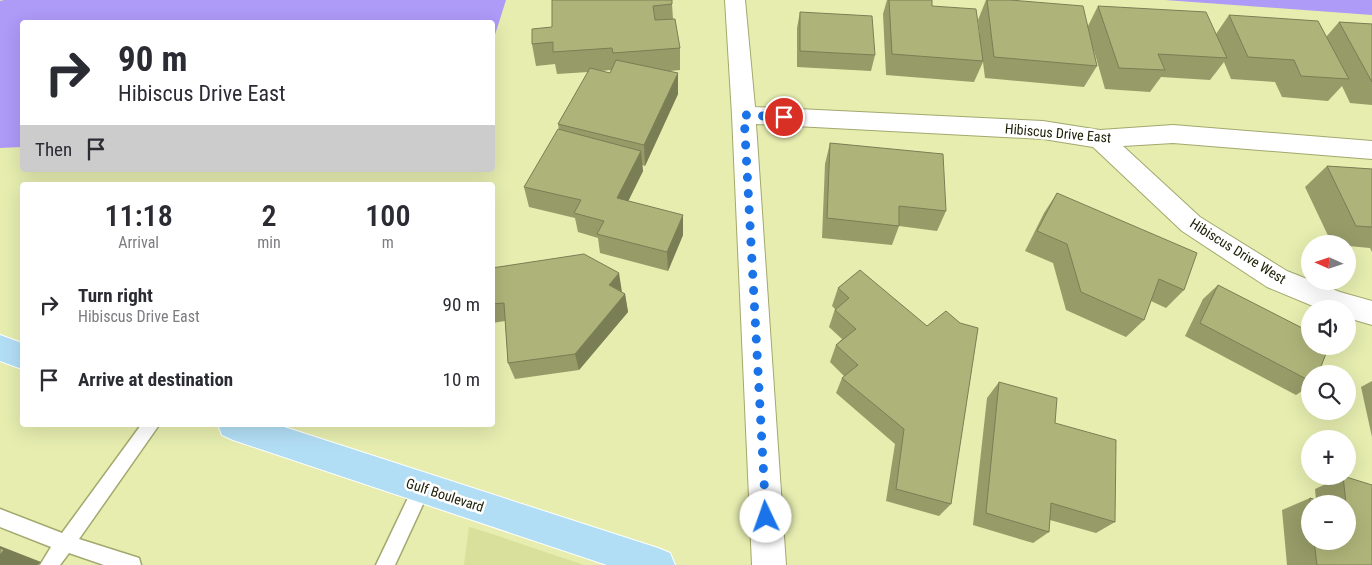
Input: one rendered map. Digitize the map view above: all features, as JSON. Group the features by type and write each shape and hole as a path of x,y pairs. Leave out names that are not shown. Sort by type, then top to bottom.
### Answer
{"main road":[{"path":"0,348 20,355"},
{"name":"Gulf Boulevard","path":"239,427 658,565"}],"street":[{"path":"735,0 744,115 769,565"},
{"name":"Hibiscus Drive East","path":"744,115 1043,130 1100,139 1173,134 1372,150"},
{"name":"Hibiscus Drive West","path":"1100,139 1191,224 1277,279 1336,303 1372,313"}],"lane":[{"path":"49,565 150,427"},
{"path":"384,565 422,487"},
{"path":"0,518 65,543 132,565"}],"shaded area":[{"path":"506,0 495,35 495,20 20,20 20,147 0,148 0,1"},
{"path":"1165,0 1372,0 1372,15"},
{"path":"469,527 483,531 584,565 464,565"}],"building":[{"path":"552,0 672,0 672,4 653,6 655,20 675,19 680,48 613,53 612,48 553,52 553,42 532,44 532,29 552,27"},
{"path":"889,0 932,0 932,6 976,9 983,61 892,54"},
{"path":"987,0 1083,6 1097,66 994,57"},
{"path":"1098,6 1206,12 1227,58 1158,54 1165,70 1119,68"},
{"path":"800,12 872,16 875,55 800,51"},
{"path":"1229,15 1318,21 1349,79 1301,76 1294,60 1248,57"},
{"path":"1339,22 1372,24 1372,82"},
{"path":"616,60 678,73 644,145 558,124 590,68 610,73"},
{"path":"558,129 641,151 617,198 683,215 667,252 597,234 604,221 574,213 581,200 524,187"},
{"path":"830,143 943,154 946,211 899,206 899,226 827,218"},
{"path":"1327,166 1372,169 1372,227 1356,226"},
{"path":"1057,193 1197,253 1184,290 1159,279 1144,320 1081,292 1067,244 1037,231"},
{"path":"584,254 619,273 609,285 625,294 575,354 508,363 504,303 495,304 495,268"},
{"path":"860,270 927,326 946,311 960,323 978,328 951,504 896,489 904,429 842,378 858,365 836,345 856,329 835,310 849,298 838,288"},
{"path":"1218,285 1301,327 1301,355 1325,355 1322,365 1301,365 1301,376 1200,323"},
{"path":"999,382 1057,398 1055,423 1116,440 1115,522 1051,503 1049,532 986,513"},
{"path":"1356,480 1372,485 1372,565 1317,565 1315,550 1356,550 1356,495 1345,495 1344,485 1356,485"}],"route":[{"path":"766,517 744,115 784,117"}]}
